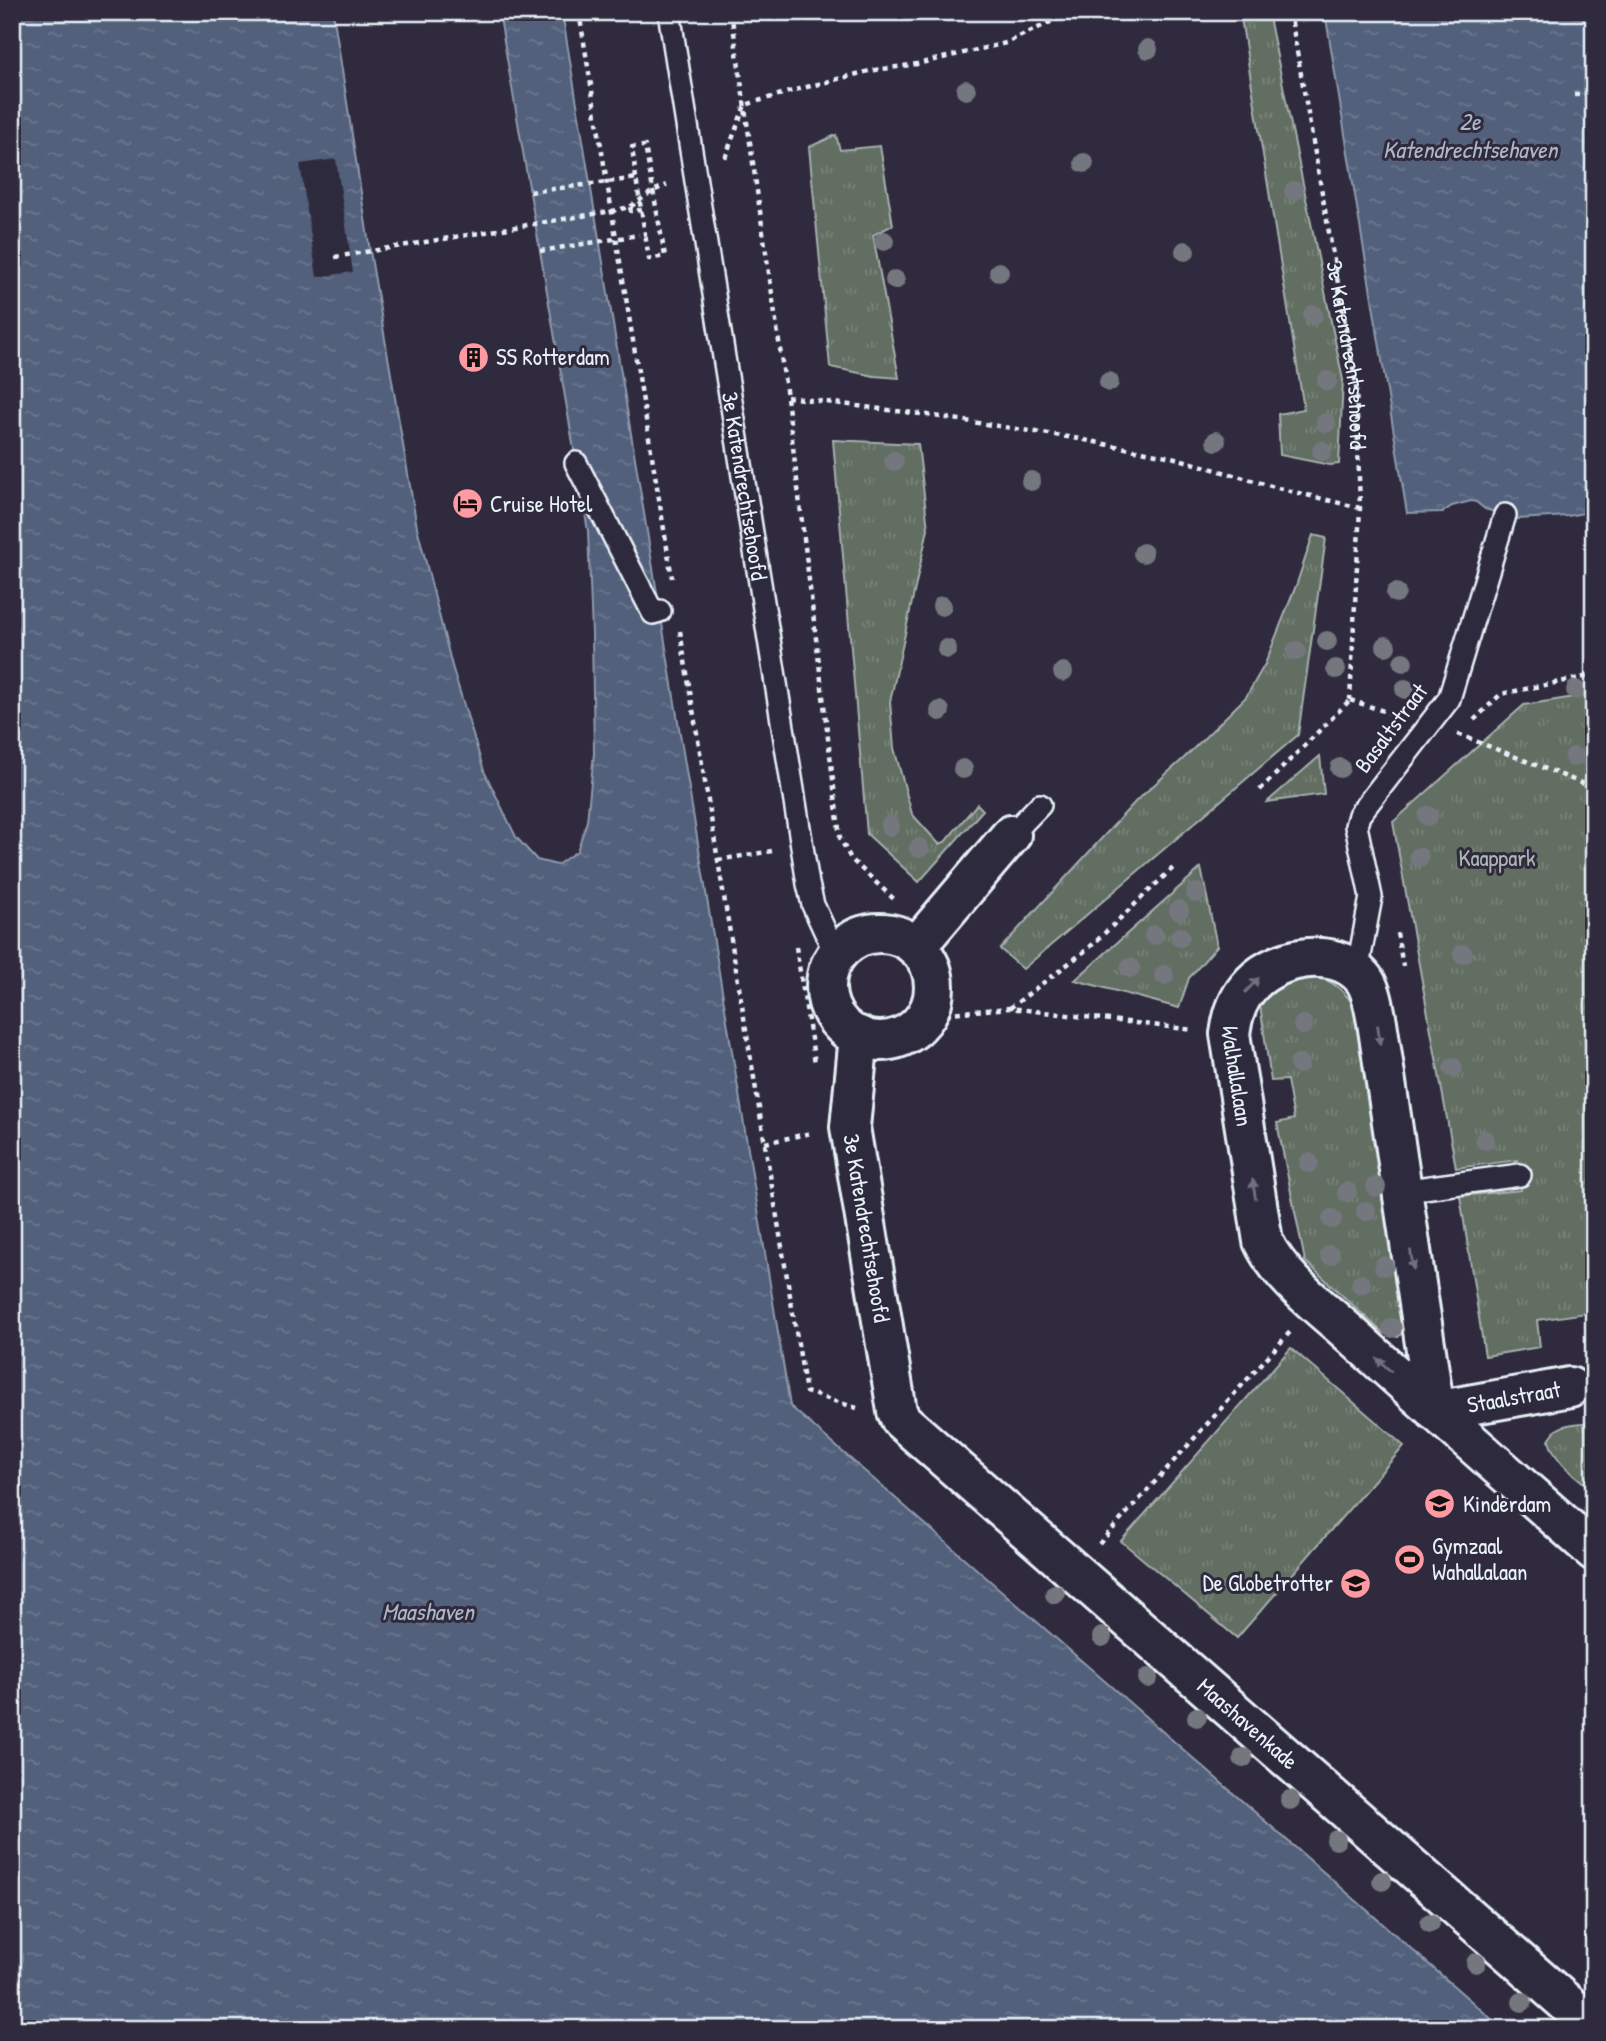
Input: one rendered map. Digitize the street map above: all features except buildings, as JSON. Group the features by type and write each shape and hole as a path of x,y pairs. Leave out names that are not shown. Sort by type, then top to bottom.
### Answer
{"street":[{"path":"916,947 1011,835"},
{"path":"883,932 901,937 916,947 928,962 934,979 933,998 926,1015 913,1029 896,1038 877,1041 859,1036 845,1028 834,1016 826,986 828,970 836,955 848,943 865,935 883,932"},
{"name":"Walhallalaan","path":"1357,972 1345,963 1319,958 1274,967 1246,989 1234,1014 1230,1034 1263,1241 1284,1273 1594,1551"},
{"path":"1357,972 1369,989 1377,1022 1435,1411"},
{"name":"3e Katendrechtsehoofd","path":"859,1036 850,1127 897,1411 901,1420"},
{"name":"Staalstraat","path":"1435,1411 1582,1385"},
{"name":"Maashavenkade","path":"901,1420 1594,2026"}],"lane":[{"name":"3e Katendrechtsehoofd","path":"670,12 810,895 836,955"},
{"path":"576,463 653,613 660,611"},
{"name":"Basaltstraat","path":"1357,972 1371,898 1356,826 1359,815 1449,699 1505,515"},
{"path":"1011,835 1040,805"},
{"path":"1401,1191 1520,1175"}],"path":[{"path":"579,12 672,582"},
{"name":"3e Katendrechtsehoofd","path":"731,12 787,397 839,838 851,859 897,902"},
{"path":"335,257 630,207 653,191 673,183 717,177 745,105 869,71 917,64 1006,43 1072,12"},
{"name":"3e Katendrechtsehoofd","path":"1290,12 1356,385 1360,508 1350,700"},
{"path":"1574,95 1594,94"},
{"path":"645,146 653,191 665,256 649,259 642,235 640,200 633,179 632,147 645,146"},
{"path":"530,192 633,179"},
{"path":"630,207 631,211 642,210"},
{"path":"540,251 642,235"},
{"path":"787,397 929,415 1160,454 1360,508"},
{"path":"679,622 807,1392 901,1420"},
{"path":"1594,675 1501,695 1459,734 1594,788"},
{"path":"1259,790 1350,700 1430,726"},
{"path":"719,860 780,849"},
{"path":"1010,1008 1089,948 1175,866"},
{"path":"926,1015 1010,1008 1230,1034"},
{"path":"765,1143 814,1133"},
{"path":"1074,1571 1317,1303"}],"green space":[{"path":"1240,12 1268,12 1343,380 1339,464 1330,465 1280,455 1278,414 1304,409"},
{"path":"836,135 840,150 880,146 893,225 873,235 899,378 830,367 809,147"},
{"path":"833,440 918,444 928,529 890,702 894,748 912,814 939,844 945,842 977,804 983,810 919,882 867,834"},
{"path":"1313,535 1326,538 1298,735 1023,969 1000,949 1136,801 1246,697 1265,664"},
{"name":"Kaappark","path":"1594,694 1594,1312 1537,1320 1540,1347 1485,1356 1460,1196 1521,1190 1518,1160 1456,1168 1393,822 1524,705"},
{"path":"1320,756 1324,794 1267,802"},
{"path":"1201,868 1217,946 1189,978 1179,1008 1075,980"},
{"path":"1314,976 1339,988 1357,1011 1406,1323 1398,1337 1383,1333 1305,1261 1277,1123 1294,1119 1287,1080 1271,1081 1259,998 1284,979"},
{"path":"1291,1348 1404,1446 1237,1638 1121,1541"},
{"path":"1594,1422 1594,1491 1562,1463 1549,1441 1561,1427"}],"water":[{"name":"Maashaven","path":"12,12 333,12 417,527 452,666 484,771 516,837 537,860 557,865 577,851 587,821 594,753 588,531 499,12 562,12 790,1406 1503,2029 12,2029"},
{"name":"2e Katendrechtsehaven","path":"1325,12 1594,12 1594,511 1568,516 1518,519 1485,509 1471,501 1452,506 1443,512 1407,513"}],"pier":[{"path":"336,159 353,272 317,277 300,164"}],"place":[{"name":"SS Rotterdam","path":"473,357"},
{"name":"Cruise Hotel","path":"467,504"},
{"name":"Kinderdam","path":"1440,1504"},
{"name":"Gymzaal Wahallalaan","path":"1409,1559"},
{"name":"De Globetrotter","path":"1356,1583"}]}
